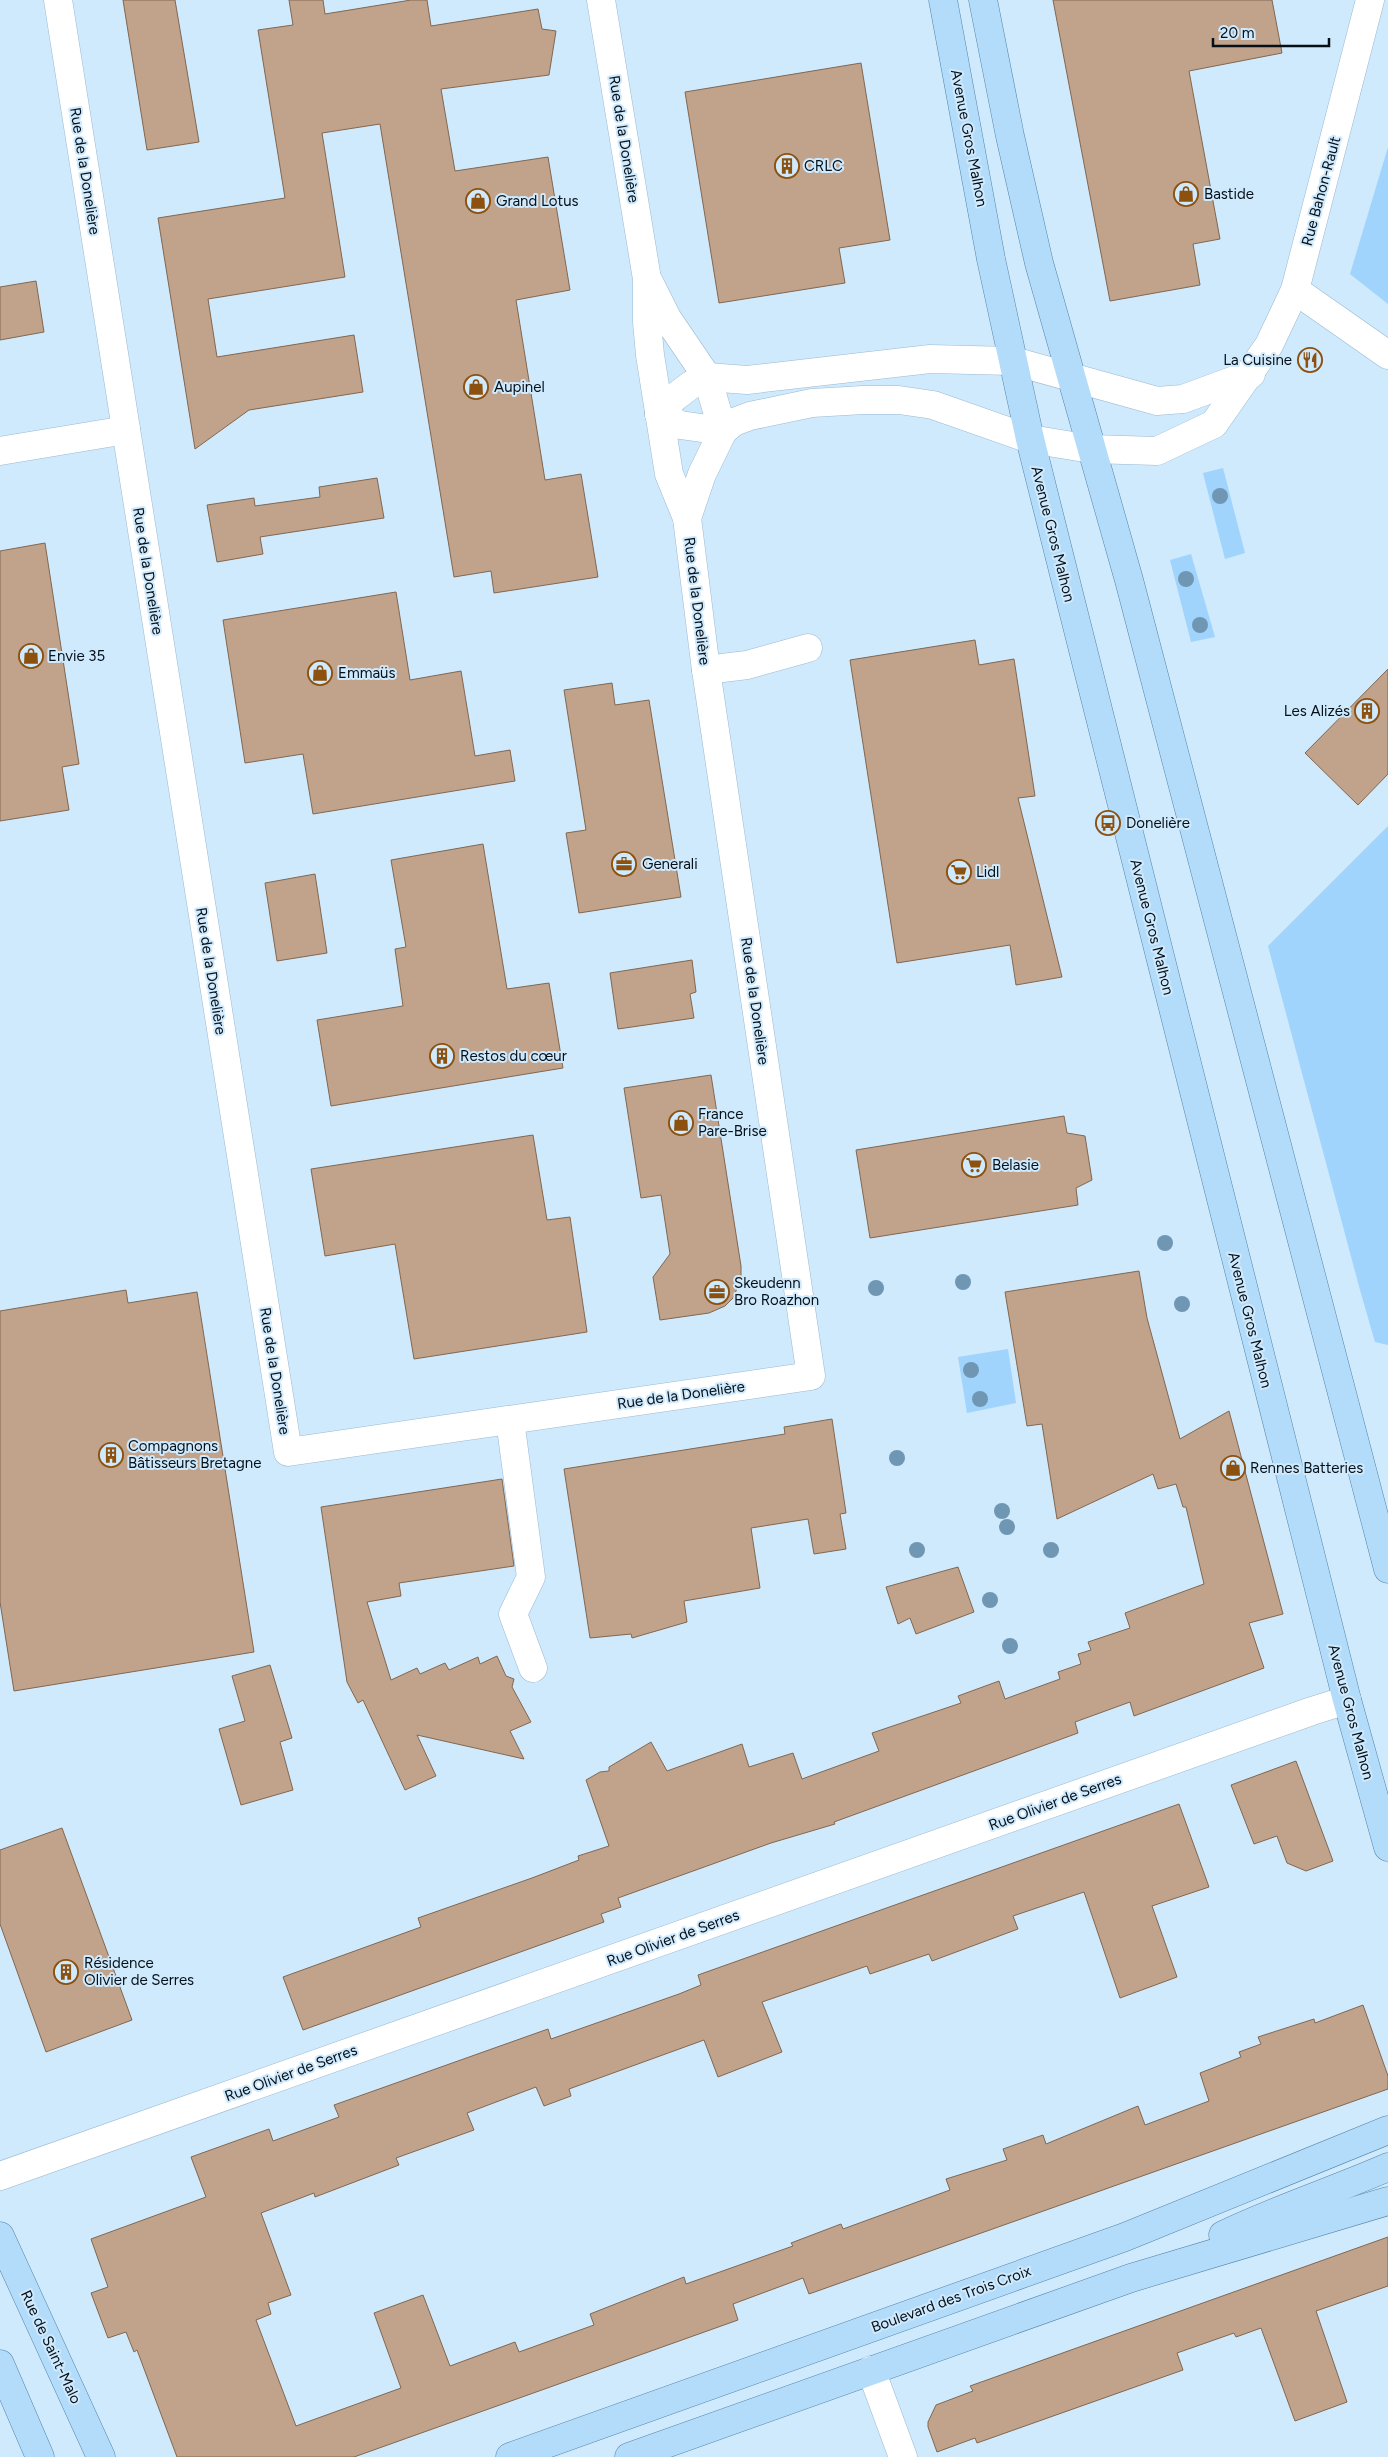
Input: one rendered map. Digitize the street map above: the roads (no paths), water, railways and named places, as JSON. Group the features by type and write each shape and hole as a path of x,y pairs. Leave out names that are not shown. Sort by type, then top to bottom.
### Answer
{"main road":[{"name":"Avenue Gros Malhon","path":"943,0 991,259 1030,438 1346,1700 1388,1847"},
{"path":"983,0 1008,127 1037,254 1127,572 1200,845 1388,1569"},
{"name":"Boulevard des Trois Croix","path":"510,2457 1125,2237 1388,2130"},
{"path":"1131,2278 1271,2212 1340,2188 1388,2167"},
{"path":"629,2457 1131,2278 1388,2201"},
{"name":"Rue de Saint-Malo","path":"0,2236 101,2457"},
{"path":"1,2376 40,2457"}],"street":[{"name":"Rue de la Donelière","path":"58,0 288,1452 811,1376 706,670 687,518 669,474 659,414 647,322 648,279 601,0"},
{"name":"Rue Bahon-Rault","path":"1030,438 1091,449 1157,452 1214,424 1251,374 1269,345 1295,290 1370,0"},
{"name":"Rue de la Donelière","path":"648,279 667,318 707,378 723,431 702,474 687,518"},
{"path":"1295,290 1388,355"},
{"path":"1030,438 933,405 890,400 812,404 750,416 734,422 723,431 680,425 659,414 690,385 707,378 747,380 930,359 1013,361 1156,402 1183,399 1251,374"},
{"path":"0,450 126,430"},
{"path":"706,670 748,665 808,648"},
{"path":"510,1420 531,1578 513,1614 533,1668"},
{"name":"Rue Olivier de Serres","path":"0,2176 1346,1700"},
{"path":"871,2370 903,2457"}],"place":[{"name":"CRLC","path":"787,166"},
{"name":"Bastide","path":"1186,194"},
{"name":"Grand Lotus","path":"478,201"},
{"name":"La Cuisine","path":"1310,360"},
{"name":"Aupinel","path":"476,387"},
{"name":"Envie 35","path":"31,656"},
{"name":"Emmaüs","path":"320,673"},
{"name":"Les Alizés","path":"1367,711"},
{"name":"Donelière","path":"1108,823"},
{"name":"Generali","path":"624,864"},
{"name":"Lidl","path":"959,872"},
{"name":"Restos du cœur","path":"442,1056"},
{"name":"France Pare-Brise","path":"681,1123"},
{"name":"Belasie","path":"974,1165"},
{"name":"Skeudenn Bro Roazhon","path":"717,1292"},
{"name":"Compagnons Bâtisseurs Bretagne","path":"111,1455"},
{"name":"Rennes Batteries","path":"1233,1468"},
{"name":"Résidence Olivier de Serres","path":"66,1972"}]}
